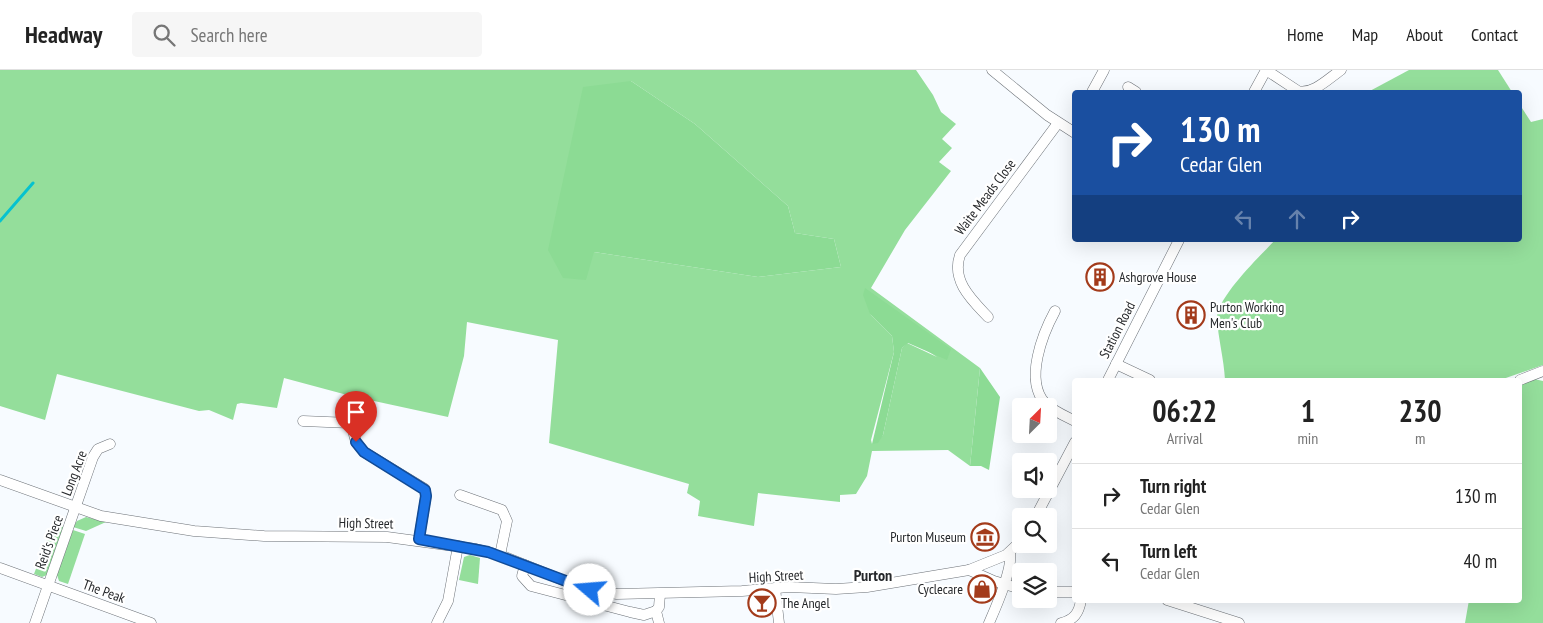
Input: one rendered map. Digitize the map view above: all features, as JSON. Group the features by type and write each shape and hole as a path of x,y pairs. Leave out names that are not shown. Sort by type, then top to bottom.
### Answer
{"street":[{"path":"992,70 1058,123 1072,128"},
{"path":"1093,90 1104,70"},
{"path":"1255,90 1266,70 1296,90"},
{"path":"1309,90 1317,87 1341,70"},
{"name":"Waite Meads Close","path":"988,317 973,301 962,285 958,272 960,255 1058,123"},
{"name":"Station Road","path":"1109,378 1178,242"},
{"path":"1055,311 1040,343 1037,364 1038,387 1047,405 1072,419"},
{"path":"1116,364 1146,378"},
{"path":"1522,379 1543,372"},
{"path":"303,421 351,423 356,442 364,452 420,485 426,496 419,539"},
{"name":"Long Acre","path":"76,508 97,444 110,444"},
{"path":"1040,508 1072,448"},
{"name":"High Street","path":"0,480 101,516 225,534 387,537 419,539 458,546 500,556 590,590 617,594 742,591 775,588 867,587 969,570 1010,552"},
{"path":"460,495 502,510 507,521 500,556"},
{"name":"Reid's Piece","path":"35,623 76,508"},
{"path":"437,623 448,601 458,546"},
{"path":"989,623 1011,557 1010,552"},
{"path":"525,565 522,576 531,586 630,612 644,615 656,611 659,607 660,594"},
{"name":"Reid's Piece","path":"0,568 48,586"},
{"path":"969,570 1012,586"},
{"name":"The Peak","path":"48,586 151,623"},
{"path":"775,588 780,623"},
{"path":"1057,592 1072,592"},
{"path":"1061,623 1069,621 1077,614 1080,603"},
{"path":"1176,603 1239,623"},
{"path":"656,611 660,623"}],"green space":[{"path":"0,70 916,70 933,95 941,112 956,124 942,139 952,148 939,162 951,171 905,230 871,288 980,368 970,466 948,450 872,451 867,476 856,494 840,495 840,502 758,493 754,526 698,516 700,501 687,493 689,484 549,443 558,340 467,322 464,356 448,417 351,396 284,378 277,408 237,404 233,420 209,410 199,411 57,374 45,420 0,406","holes":["631,81 695,124 788,206 795,233 834,239 841,267 758,277 594,252","870,314 937,357 907,343 902,348 883,435 872,444 871,440 894,352 892,336"]},
{"path":"1409,70 1498,70 1511,90 1372,90"},
{"path":"631,81 695,124 788,206 795,233 834,239 841,267 758,277 594,252 586,280 563,278 548,250 583,87"},
{"path":"1522,108 1531,122 1543,119 1543,365 1506,378 1225,378 1217,318 1219,309 1224,299 1250,266 1273,242 1522,242"},
{"path":"865,288 951,349 947,360 908,343 902,348 883,435 878,443 872,444 894,352 892,336 870,314 863,295"},
{"path":"980,368 1000,397 989,470 981,466 970,466"},
{"path":"1534,379 1543,381 1543,623 1465,623 1468,603 1522,603 1522,383"},
{"path":"86,517 106,522 86,531 73,527 77,521"},
{"path":"53,523 66,528 47,575 42,577 34,574"},
{"path":"73,530 85,534 68,584 59,581 57,575"},
{"path":"470,555 480,558 478,584 459,580 464,557"}],"waterway":[{"path":"0,221 33,183"}],"place":[{"name":"Ashgrove House","path":"1100,277"},
{"name":"Purton Working Men's Club","path":"1191,315"},
{"name":"Purton Museum","path":"985,537"},
{"name":"Cyclecare","path":"982,589"},
{"name":"The Angel","path":"762,603"}],"district":[{"name":"Purton","path":"873,575"}],"route":[{"path":"356,442 364,452 420,485 425,490 426,496 419,539 488,552 590,590"}]}
